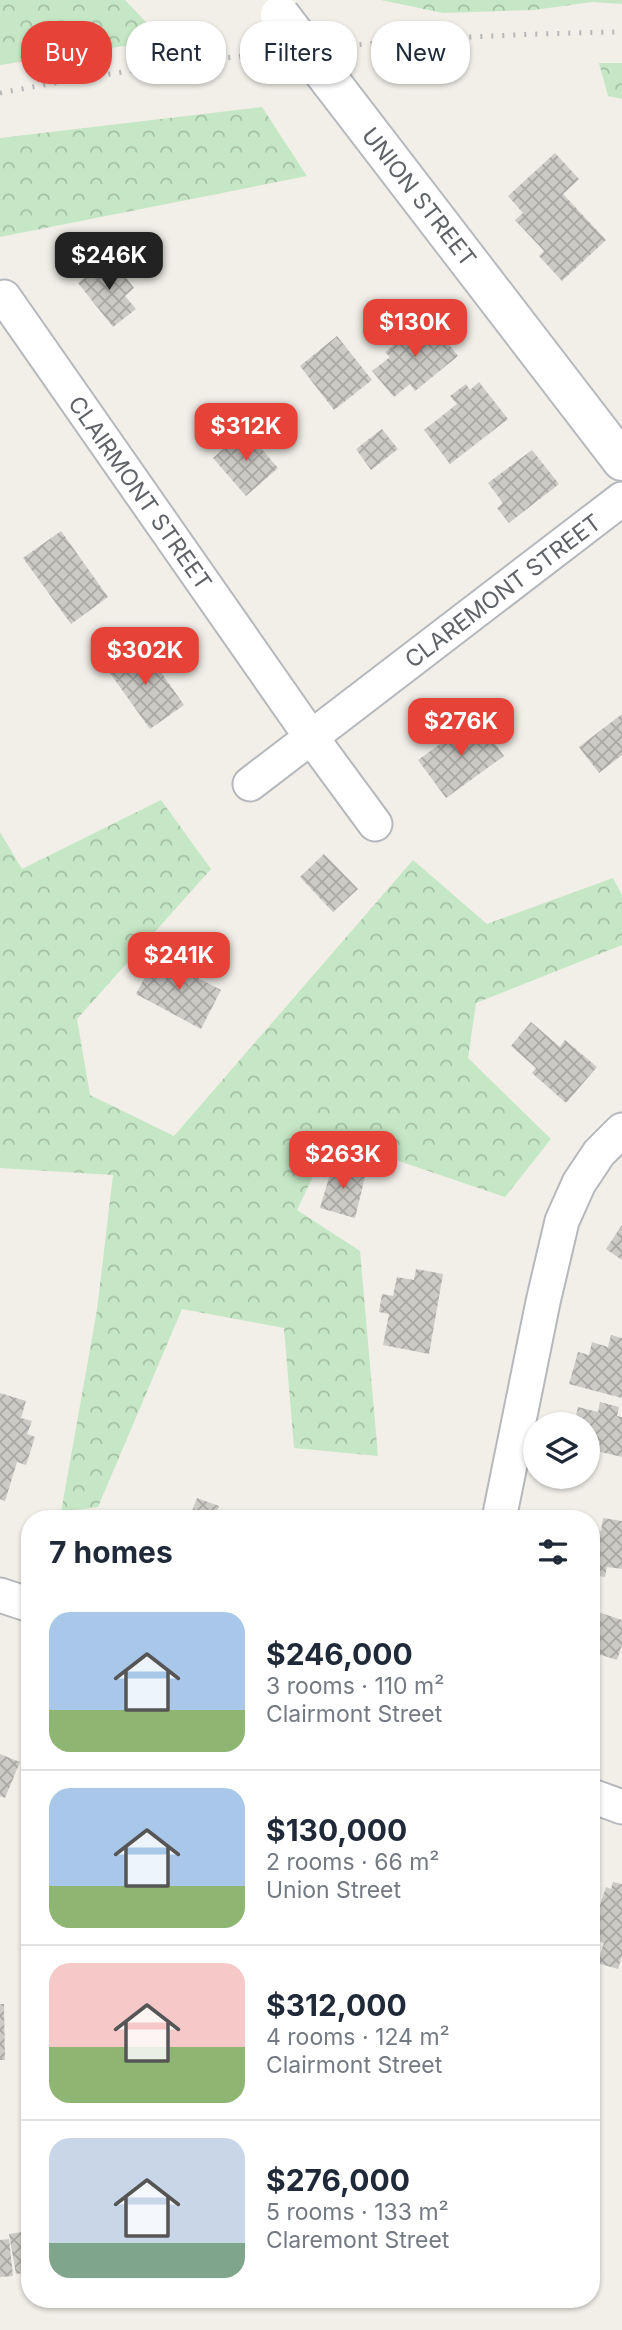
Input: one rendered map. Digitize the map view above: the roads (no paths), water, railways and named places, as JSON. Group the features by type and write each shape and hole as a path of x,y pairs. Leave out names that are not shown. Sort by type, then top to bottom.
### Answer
{"street":[{"name":"UNION STREET","path":"274,8 622,461"},
{"name":"CLAIRMONT STREET","path":"4,298 311,737 375,824"},
{"name":"CLAREMONT STREET","path":"250,784 622,499"},
{"path":"501,1510 562,1221 579,1183 599,1153 622,1130"},
{"path":"0,1595 21,1602"},
{"path":"600,1799 622,1807"}],"railway":[{"path":"0,93 154,67 310,49 466,37 622,32"}]}
